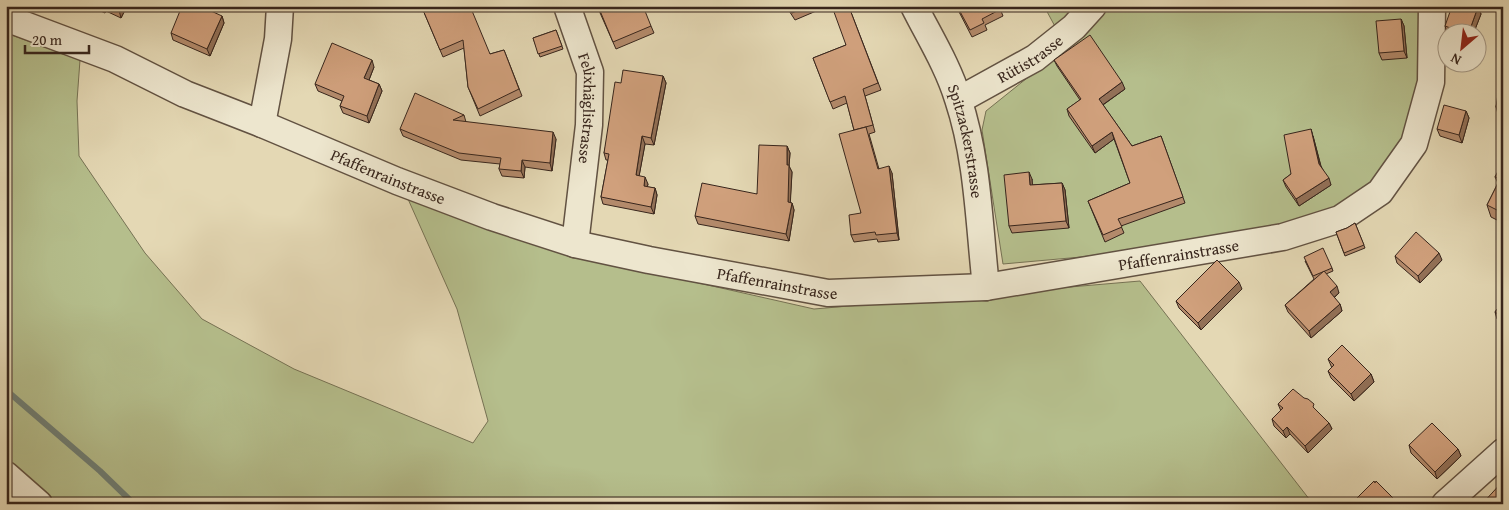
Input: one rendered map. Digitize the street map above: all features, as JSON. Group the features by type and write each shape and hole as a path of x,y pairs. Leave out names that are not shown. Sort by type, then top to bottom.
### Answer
{"street":[{"path":"262,124 278,39 280,6"},
{"name":"Felixhäglistrasse","path":"567,6 590,72 588,124 575,244"},
{"name":"Spitzackerstrasse","path":"914,6 952,81 959,100 971,150 986,287"},
{"name":"Rütistrasse","path":"959,100 1035,58 1074,27 1092,6"},
{"name":"Pfaffenrainstrasse","path":"6,18 115,58 185,94 405,184 492,217 575,244 649,260 822,292 986,287 1283,237 1340,219 1380,192 1414,144 1431,82 1432,6"},
{"path":"1445,504 1503,452"},
{"path":"6,476 39,504"}],"green space":[{"path":"1044,6 1084,6 1058,32"},
{"path":"1100,6 1420,6 1419,81 1403,137 1374,184 1333,209 1285,226 1081,257 1003,264 982,130 986,111 1052,58"},
{"path":"6,33 80,60 77,101 79,156 145,253 202,319 294,369 473,443 488,421 457,309 408,199 575,255 814,309 1140,281 1313,504 6,504"}],"building":[{"path":"109,6 121,6 119,10"},
{"path":"182,6 200,6 222,16 207,49 171,33"},
{"path":"429,6 470,6 490,54 504,50 519,89 478,109 468,87 463,40 440,50 423,10"},
{"path":"598,6 643,6 651,26 613,42"},
{"path":"788,6 809,6 792,13"},
{"path":"957,6 999,6 1001,9 982,19 984,23 970,30"},
{"path":"1452,6 1478,7 1473,22 1446,22"},
{"path":"849,7 878,83 863,89 873,125 854,130 845,96 830,102 813,58 846,45 834,12"},
{"path":"1401,19 1404,51 1379,53 1376,21"},
{"path":"556,30 562,46 538,54 533,38"},
{"path":"1090,35 1122,82 1099,99 1132,146 1161,136 1183,197 1118,219 1122,227 1103,235 1088,201 1130,183 1112,132 1092,146 1067,109 1081,99 1054,60"},
{"path":"332,43 372,60 364,78 379,84 367,116 340,106 344,96 315,84"},
{"path":"623,70 663,76 651,138 642,136 636,175 645,177 644,186 655,188 651,207 601,197 609,154 604,153 615,82 621,83"},
{"path":"1501,74 1503,74 1503,108 1496,107"},
{"path":"415,93 464,115 453,120 553,132 550,163 522,160 521,171 499,169 501,158 459,153 400,129"},
{"path":"1444,105 1466,111 1459,135 1437,129"},
{"path":"866,127 878,169 889,166 897,233 876,235 875,232 851,235 849,215 861,213 839,134"},
{"path":"1311,129 1319,164 1329,178 1296,199 1283,180 1291,174 1284,135"},
{"path":"759,145 787,146 787,165 789,165 788,202 792,203 786,234 695,216 702,183 757,194"},
{"path":"1503,162 1503,213 1487,205 1500,179 1495,177"},
{"path":"1029,172 1030,185 1062,183 1066,221 1009,226 1004,175"},
{"path":"1355,223 1364,245 1344,253 1336,232"},
{"path":"1416,232 1439,253 1418,276 1395,256"},
{"path":"1323,248 1332,268 1313,276 1304,257"},
{"path":"1217,260 1239,282 1198,323 1176,301"},
{"path":"1324,271 1337,286 1330,292 1340,304 1309,331 1285,305"},
{"path":"1503,301 1503,318 1495,312"},
{"path":"1342,345 1371,374 1351,394 1328,371 1334,365 1328,359"},
{"path":"1293,389 1314,404 1313,407 1329,423 1305,446 1287,427 1283,431 1272,419 1283,408 1278,404"},
{"path":"1432,423 1458,449 1435,472 1409,445"},
{"path":"1374,481 1375,483 1376,481 1399,504 1351,504"},
{"path":"1503,481 1503,504 1482,504"}],"waterway":[{"path":"6,390 100,471 134,504"}]}
